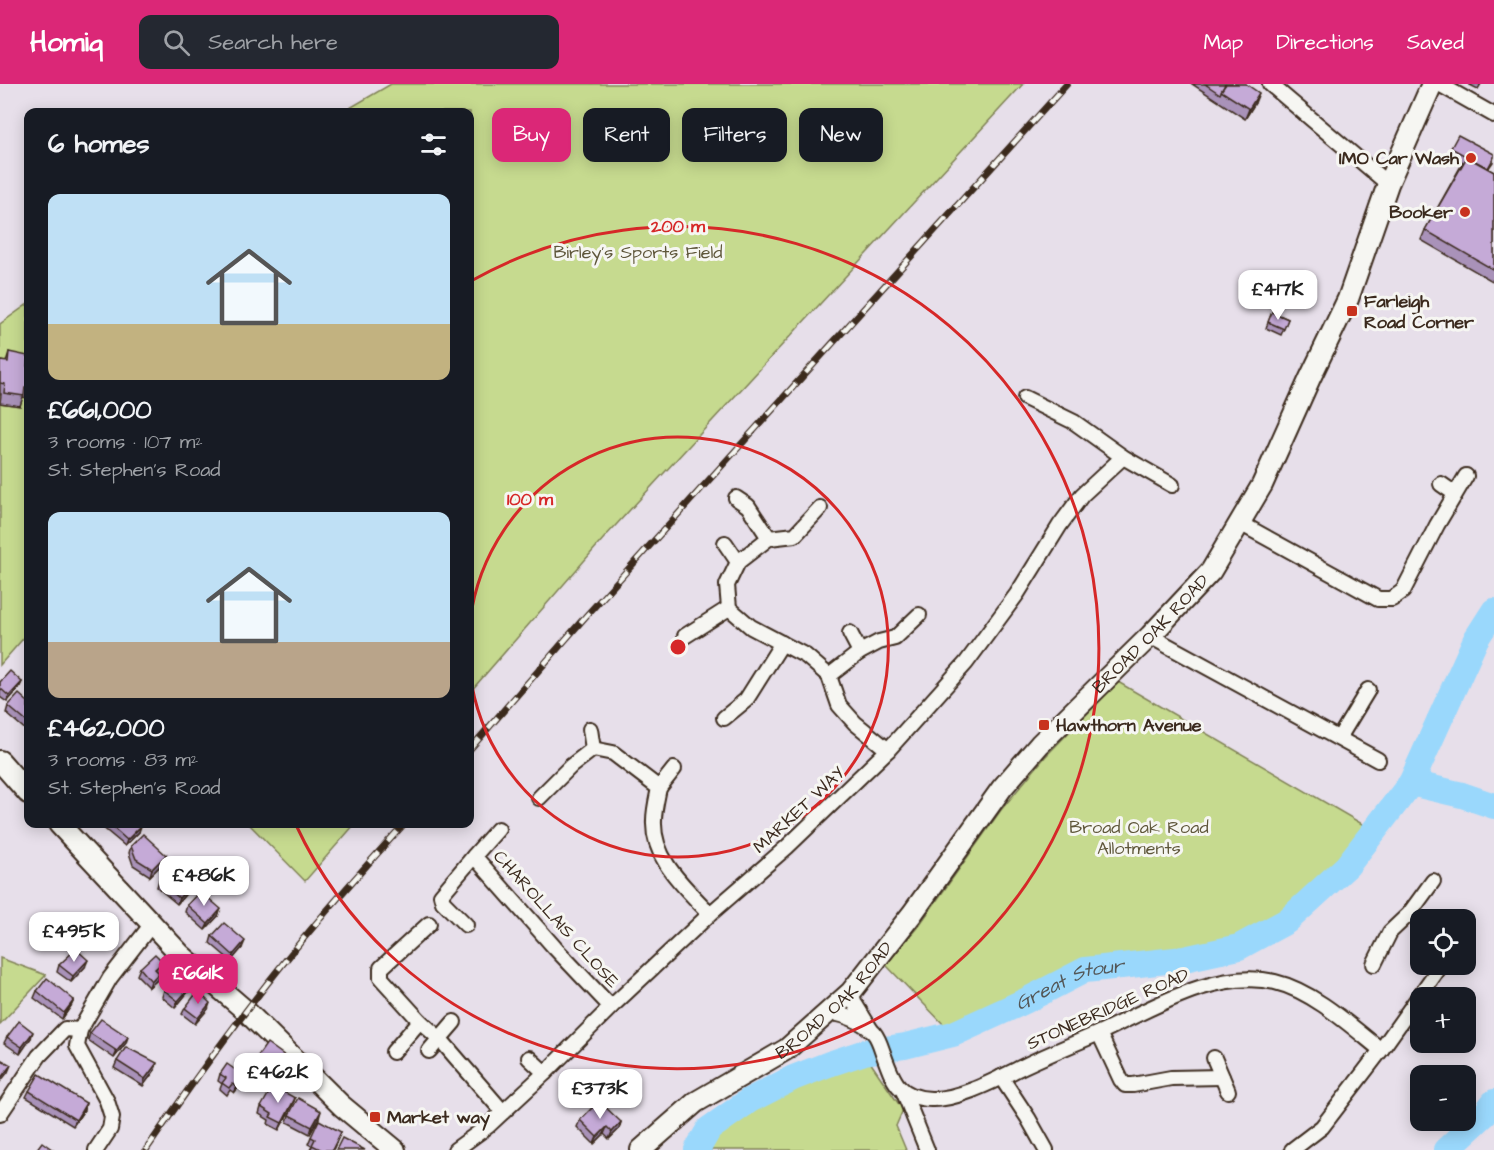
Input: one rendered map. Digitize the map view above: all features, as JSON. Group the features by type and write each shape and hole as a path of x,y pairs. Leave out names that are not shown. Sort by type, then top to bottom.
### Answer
{"street":[{"path":"1270,84 1388,184"},
{"name":"BROAD OAK ROAD","path":"641,1150 696,1102 787,1049 850,992 912,914 1002,788 1040,744 1150,636 1211,571 1262,485 1348,299 1388,184 1432,84"},
{"path":"1439,84 1494,115"},
{"path":"1024,398 1074,422 1123,457 1172,485"},
{"name":"MARKET WAY","path":"455,1150 488,1126 611,1007 710,914 788,847 888,750 966,663 1017,594 1060,525 1082,495 1123,457"},
{"path":"1240,523 1378,599 1392,599 1403,591 1454,493 1466,476"},
{"path":"1441,484 1454,493"},
{"path":"736,498 748,506 769,538"},
{"path":"820,508 795,535 769,538 738,562 727,585 729,608 751,627 807,656 828,676 839,705 855,723 888,750"},
{"path":"725,543 738,562"},
{"path":"685,636 729,608"},
{"path":"828,676 860,652 879,642 895,638 919,615"},
{"path":"850,633 860,652"},
{"path":"1150,636 1378,760"},
{"path":"724,718 746,700 782,643"},
{"path":"1339,738 1368,690"},
{"path":"590,729 593,748"},
{"path":"593,748 613,753 659,788"},
{"path":"539,798 593,748"},
{"path":"0,761 24,788"},
{"path":"674,769 659,788 654,820 656,844 669,871 710,914"},
{"path":"63,828 180,954 246,1011 342,1106 395,1150"},
{"name":"CHAROLLAIS CLOSE","path":"466,925 443,902 441,895 498,829"},
{"name":"CHAROLLAIS CLOSE","path":"474,856 555,948 611,1007"},
{"path":"1419,909 1433,881"},
{"path":"1374,964 1390,932 1410,920"},
{"path":"429,924 381,968 381,978 420,1021 440,1039 503,1112"},
{"path":"96,1150 110,1129 112,1117 107,1101 77,1046 80,1030 110,978 151,925"},
{"path":"1292,1150 1322,1128 1382,1050 1434,975"},
{"name":"STONEBRIDGE ROAD","path":"904,1093 915,1098 934,1100 944,1098 1000,1077 1211,984 1252,978 1276,982 1300,991 1339,1016 1382,1050"},
{"path":"850,992 873,1032 898,1087 904,1093 927,1150"},
{"path":"829,1012 846,1016 873,1032"},
{"path":"393,1052 420,1021"},
{"path":"429,1051 454,1022"},
{"path":"0,1114 39,1056 65,1029 80,1030"},
{"path":"1099,1033 1125,1085 1171,1078 1222,1077"},
{"path":"529,1058 545,1073"},
{"path":"1215,1058 1228,1091"},
{"path":"1000,1077 1028,1118 1046,1150"}],"green space":[{"name":"Birley's Sports Field","path":"391,84 1023,84 604,538 474,687 474,108 350,108"},
{"path":"24,307 24,375 0,372 0,324"},
{"path":"22,397 24,397 24,638 0,665 0,403 20,406"},
{"name":"Broad Oak Road Allotments","path":"1118,682 1369,828 1341,865 1320,887 1284,916 1238,943 1183,956 1084,968 950,1031 886,965 920,924 1001,810 1045,757"},
{"path":"253,828 351,828 305,881"},
{"path":"0,958 46,975 0,1024"},
{"path":"868,1059 898,1103 905,1105 896,1126 906,1150 710,1150 720,1133 756,1104 803,1082"}],"building":[{"path":"1205,84 1225,84 1220,94"},
{"path":"1226,84 1246,84 1259,93 1249,109 1221,91"},
{"path":"1458,135 1494,154 1488,168 1451,148"},
{"name":"Booker","path":"1467,157 1494,172 1494,270 1425,230"},
{"path":"1272,312 1288,319 1284,329 1268,322"},
{"path":"9,352 24,355 24,396 4,393 5,384 0,383 0,361 8,362"},
{"path":"10,671 22,682 9,696 0,688 0,682"},
{"path":"19,694 24,698 24,720 8,706"},
{"path":"114,828 139,828 127,840"},
{"path":"143,834 166,855 152,869 136,859 131,846"},
{"path":"172,866 192,884 179,898 159,880"},
{"path":"200,891 221,909 208,924 187,905"},
{"path":"224,923 245,941 233,955 212,936"},
{"path":"76,949 88,960 73,976 59,965"},
{"path":"155,954 163,962 155,969 159,973 151,981 140,968"},
{"path":"178,974 191,986 178,1001 164,990"},
{"path":"47,978 74,1000 64,1013 37,991"},
{"path":"198,991 210,1003 198,1018 185,1008"},
{"path":"101,1019 128,1037 117,1051 90,1033"},
{"path":"19,1021 33,1032 22,1047 7,1037"},
{"path":"267,1043 285,1056 268,1080 262,1076 267,1069 255,1060"},
{"path":"126,1047 157,1063 145,1079 117,1061"},
{"path":"0,1059 11,1065 0,1079"},
{"path":"227,1064 244,1076 237,1087 232,1084 229,1088 222,1083 226,1078 220,1074"},
{"path":"39,1074 86,1103 76,1120 29,1091"},
{"path":"273,1086 295,1098 282,1123 270,1117 272,1114 261,1107"},
{"path":"298,1098 321,1111 312,1127 289,1115"},
{"path":"599,1101 621,1122 612,1132 607,1127 597,1137 580,1120"},
{"path":"319,1120 341,1132 332,1150 322,1150 312,1145 315,1139 311,1137"},
{"path":"342,1138 365,1150 336,1150"},
{"path":"42,1142 53,1150 36,1150"}],"waterway":[{"name":"Great Stour","path":"697,1150 709,1129 750,1100 793,1078 829,1064 865,1052 905,1046 953,1034 1085,970 1184,959 1239,947 1287,921 1347,866 1411,783 1476,639 1494,611"},
{"name":"Great Stour","path":"1411,783 1462,795 1494,806"},
{"name":"Great Stour","path":"1446,1150 1485,1114 1494,1102"}],"railway":[{"path":"474,744 586,616 1067,84"},
{"path":"146,1150 208,1062 273,976 400,828"}],"place":[{"name":"IMO Car Wash","path":"1471,158"},
{"name":"Booker","path":"1465,212"},
{"name":"Farleigh Road Corner","path":"1352,311"},
{"name":"Hawthorn Avenue","path":"1044,725"},
{"name":"Market way","path":"375,1117"}]}
